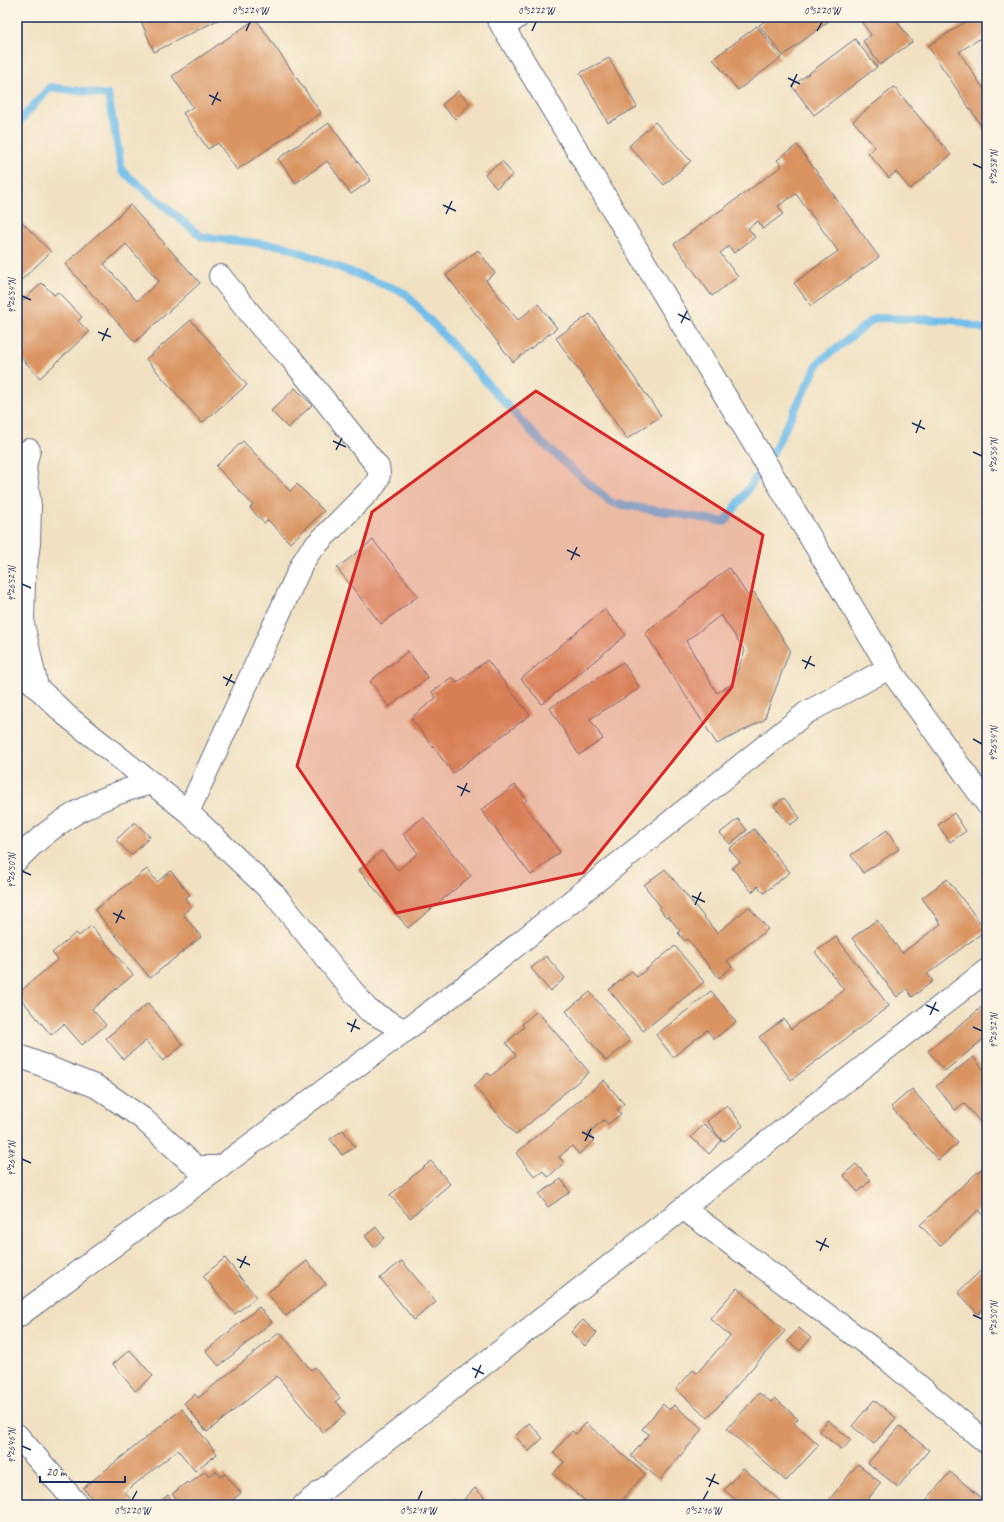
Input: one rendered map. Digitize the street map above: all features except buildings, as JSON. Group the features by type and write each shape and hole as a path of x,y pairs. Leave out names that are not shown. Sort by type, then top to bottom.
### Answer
{"street":[{"path":"506,21 748,434 889,668 987,804"},
{"path":"188,812 302,564 310,551 374,486 378,480 379,472 378,467 290,357 262,328 220,276"},
{"path":"28,450 25,467 30,506 29,543 24,582 22,624 37,687"},
{"path":"17,668 67,716 188,812 274,894 368,1010 405,1031"},
{"path":"17,1317 472,981 806,713 889,668"},
{"path":"17,860 40,837 84,808 134,787 152,783"},
{"path":"304,1505 684,1209 987,970"},
{"path":"17,1055 97,1087 142,1118 196,1167 220,1167"},
{"path":"684,1209 888,1360 987,1443"},
{"path":"17,1435 78,1505"}],"highlighted area":[{"path":"536,391 763,535 732,687 583,873 396,913 297,766 372,512"}],"waterway":[{"path":"17,124 50,87 108,95 122,171 202,237 284,246 405,293 541,442 612,503 725,522 771,456 819,362 875,318 953,320 987,330"}]}
